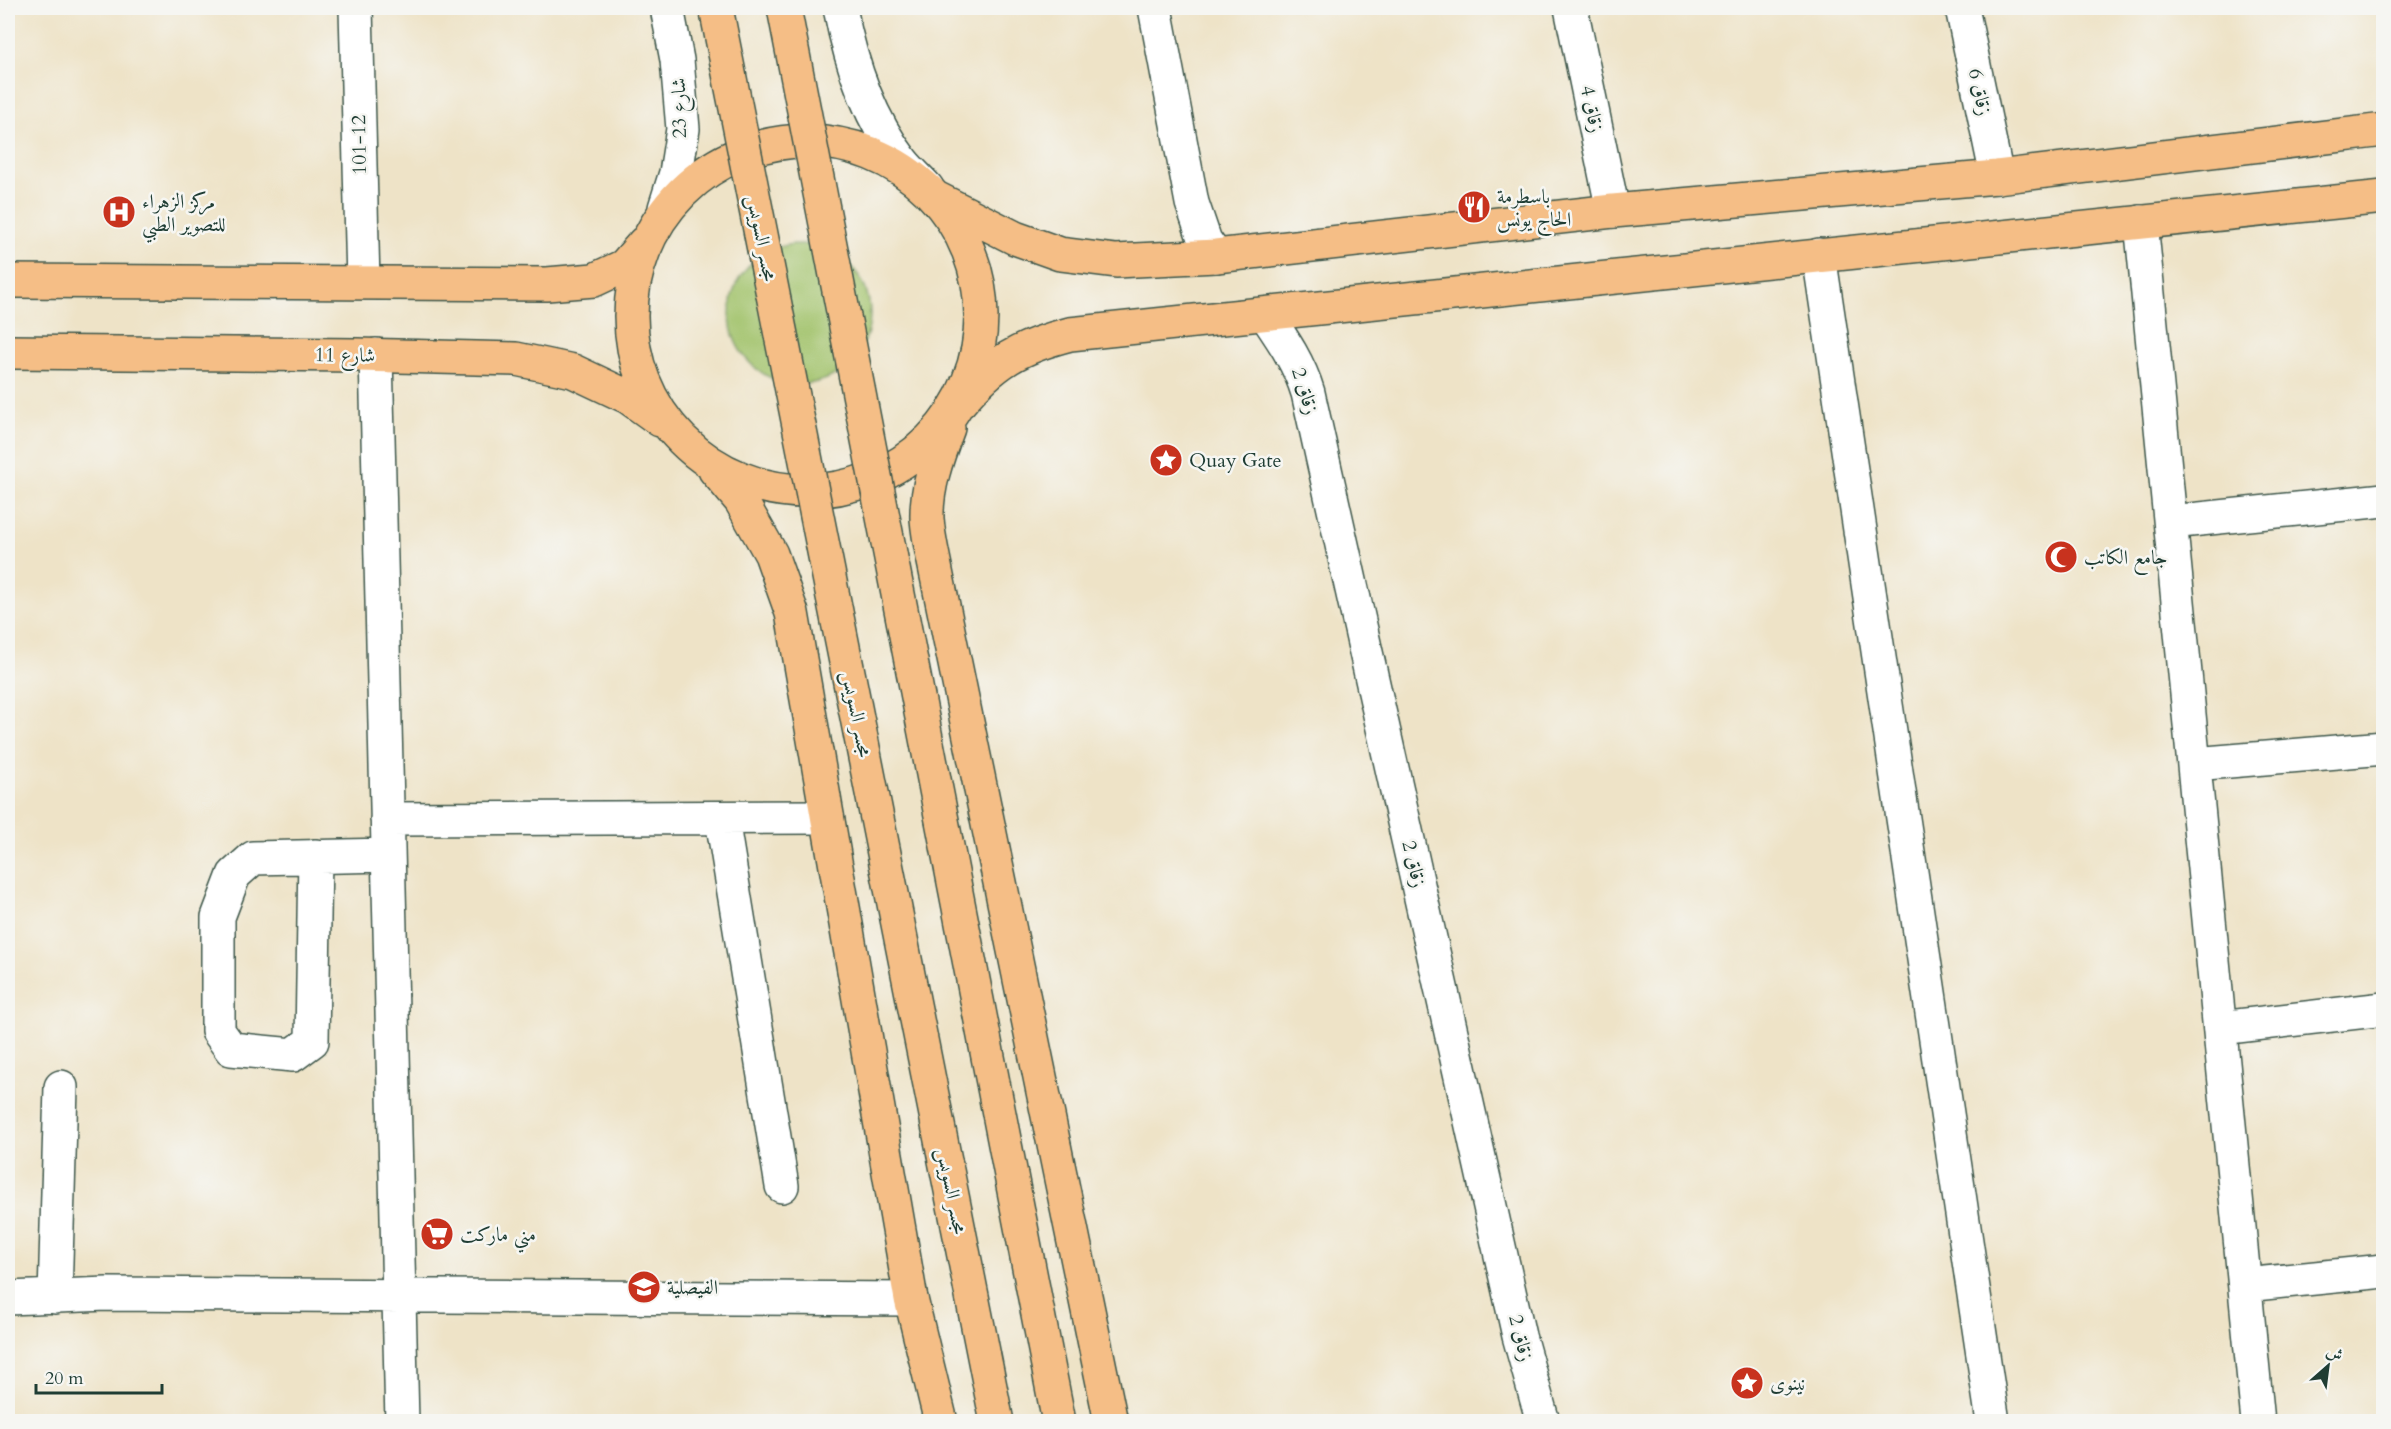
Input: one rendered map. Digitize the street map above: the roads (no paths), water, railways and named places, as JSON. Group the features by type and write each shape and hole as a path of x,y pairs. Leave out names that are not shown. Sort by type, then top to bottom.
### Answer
{"main road":[{"name":"مجسر السويس","path":"716,8 997,1422"},
{"path":"784,8 1059,1422"},
{"path":"8,281 547,284 594,280 624,266 647,239 666,208 709,168 762,145 821,141 878,156 932,193 1015,238 1060,254 1116,261 1216,256 1613,211 1997,177 2384,130"},
{"path":"932,193 967,243 981,296 979,351 936,459 929,489 927,519 943,609 1111,1422"},
{"path":"710,464 761,487 816,492 870,480 918,452 980,378 1009,357 1037,342 1070,334 2384,197"},
{"path":"647,239 631,286 630,334 642,382 667,425 710,464 741,501 771,554 792,613 911,1299 941,1422"},
{"name":"شارع 11","path":"8,352 376,355 516,359 573,371 628,397 667,425"}],"street":[{"name":"101-12","path":"356,8 363,282"},
{"name":"شارع 23","path":"666,208 676,173 682,129 677,60 667,8"},
{"path":"840,8 861,83 877,123 902,161 932,193"},
{"path":"1155,8 1192,203 1205,241 1216,256"},
{"name":"زقاق 4","path":"1571,8 1613,211"},
{"name":"زقاق 6","path":"1962,8 1997,177"},
{"path":"2141,222 2258,1422"},
{"path":"1819,255 1993,1422"},
{"name":"زقاق 2","path":"1266,315 1291,351 1308,393 1517,1324 1544,1422"},
{"path":"376,355 402,1422"},
{"path":"2170,522 2384,500"},
{"path":"2194,764 2384,748"},
{"path":"387,819 827,817"},
{"path":"722,819 782,1186"},
{"path":"315,856 312,1041 293,1055 231,1049 218,1031 218,918 234,875 253,858 315,856 388,855"},
{"path":"2220,1028 2384,1009"},
{"path":"55,1297 61,1087"},
{"path":"2245,1284 2384,1271"},
{"path":"8,1298 107,1294 911,1299"}],"place":[{"name":"باسطرمة الحاج يونس","path":"1474,207"},
{"name":"مركز الزهراء للتصوير الطبي","path":"119,212"},
{"name":"Quay Gate","path":"1166,460"},
{"name":"جامع الكاتب","path":"2061,557"},
{"name":"مني ماركت","path":"437,1234"},
{"name":"الفيصلية","path":"644,1287"},
{"name":"نينوى","path":"1747,1383"}]}
